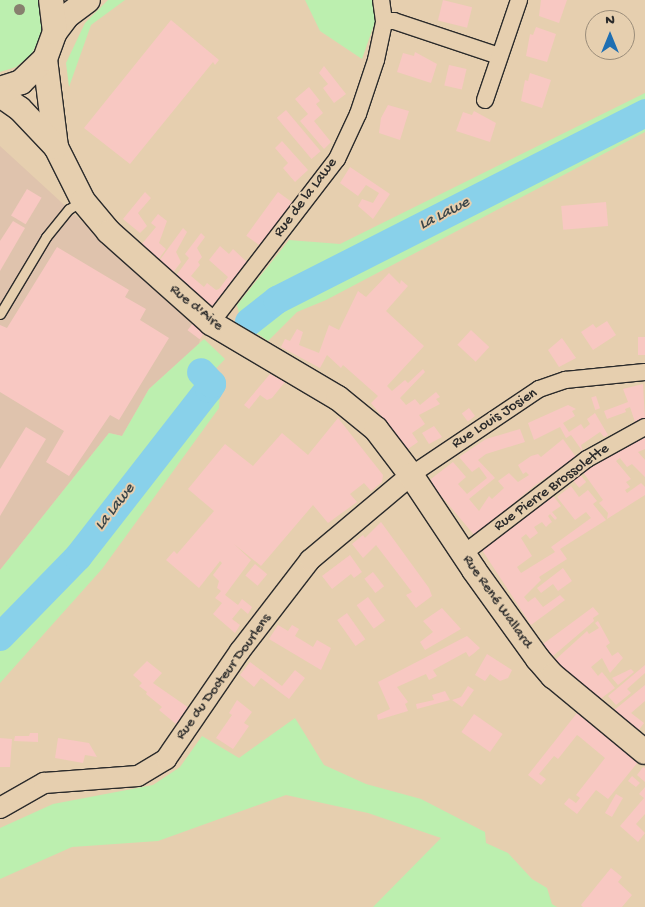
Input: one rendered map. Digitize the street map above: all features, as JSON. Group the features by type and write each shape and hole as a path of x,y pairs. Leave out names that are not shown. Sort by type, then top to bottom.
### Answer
{"main road":[{"path":"51,0 55,32"},
{"path":"0,89 21,82 45,59 55,32 67,16 88,0"},
{"name":"Rue d'Aire","path":"45,59 56,147"},
{"name":"Rue d'Aire","path":"0,95 20,109 56,147 83,201 109,232 212,324 338,398 376,429"},
{"name":"Rue René Wallard","path":"376,429 411,475 463,554 543,665 645,752"}],"street":[{"name":"Rue de la Lawe","path":"212,324 337,160 370,78 384,21 381,0"},
{"path":"484,100 519,0"},
{"path":"384,21 394,21 499,56"},
{"name":"Rue Louis Josien","path":"411,475 538,389 565,380 645,372"},
{"name":"Rue Pierre Brossolette","path":"463,554 586,459 645,427"},
{"name":"Rue du Docteur Dourlens","path":"0,808 44,783 138,776 166,759 240,651 310,560 411,475"}],"lane":[{"path":"0,314 46,237 69,208 83,201"}],"shaded area":[{"path":"0,146 193,323 200,339 199,344 149,389 122,436 109,433 0,570"}],"green space":[{"path":"0,0 39,0 43,20 40,38 31,55 16,67 0,72"},
{"path":"108,0 125,0 91,25 69,87 66,63 85,23"},
{"path":"305,0 376,0 376,19 362,59 320,31"},
{"path":"645,93 645,132 326,300 297,312 268,341 241,322 237,305 289,240 340,244"},
{"path":"204,339 225,359 206,379 220,392 219,408 102,569 0,683 0,570 109,433 122,436 149,389"},
{"path":"295,718 324,765 366,784 421,799 485,832 486,843 508,853 532,879 547,888 552,904 557,907 373,907 441,838 368,813 286,795 158,841 72,847 0,879 0,828 53,804 153,785 180,767 202,736 239,758"}],"building":[{"path":"443,0 472,7 467,28 438,20"},
{"path":"541,0 567,0 559,23 539,16"},
{"path":"171,20 219,60 215,65 213,62 130,164 84,128"},
{"path":"536,27 556,34 547,62 526,56 530,34 533,35"},
{"path":"415,52 437,64 431,83 397,72 403,53 414,56"},
{"path":"449,65 467,69 462,90 444,85"},
{"path":"324,66 346,94 334,103 323,88 328,84 319,73"},
{"path":"530,73 551,80 542,108 521,101 525,80 528,81"},
{"path":"309,87 320,101 316,104 323,113 314,121 331,142 324,149 300,121 308,114 295,99"},
{"path":"388,105 409,111 400,140 379,133 381,118"},
{"path":"286,110 321,151 312,159 277,118"},
{"path":"474,111 496,123 490,142 456,131 463,112 472,115"},
{"path":"282,141 308,170 295,182 283,168 288,163 275,148"},
{"path":"350,167 390,194 373,219 358,206 362,199 373,203 379,193 366,185 358,196 340,183"},
{"path":"27,189 42,198 26,224 11,216"},
{"path":"145,192 151,198 138,213 147,226 140,233 123,219"},
{"path":"278,192 293,203 262,247 246,236"},
{"path":"606,202 608,226 563,230 561,206"},
{"path":"158,214 167,221 159,243 166,249 158,260 141,245 156,227 151,223"},
{"path":"13,221 25,228 0,271 0,241"},
{"path":"183,228 187,232 176,252 181,262 172,274 159,261"},
{"path":"201,233 205,237 197,248 202,257 198,262 200,265 191,276 204,287 207,283 216,290 219,289 228,277 209,260 220,246 229,254 233,249 248,263 212,311 175,277 189,258 185,254"},
{"path":"57,247 129,290 125,297 146,309 140,320 169,338 119,420 110,415 69,476 46,462 64,431 0,392 0,325 7,328"},
{"path":"389,273 400,284 401,280 408,286 386,311 424,346 387,386 392,391 405,380 408,383 423,369 425,372 400,398 406,405 415,399 420,405 436,392 440,397 436,399 440,404 419,415 425,424 412,433 418,442 408,449 371,403 378,396 343,365 341,368 327,355 320,368 281,347 285,339 290,341 297,329 303,332 299,345 319,353 329,325 339,330 358,291 366,297"},
{"path":"607,321 616,335 593,350 581,332 593,324 596,328"},
{"path":"193,323 205,332 200,339 188,330"},
{"path":"471,330 489,347 476,362 457,345"},
{"path":"638,337 645,337 645,355 638,355"},
{"path":"562,338 576,358 559,367 548,350"},
{"path":"270,374 285,382 272,398 267,400 260,395 249,409 244,405"},
{"path":"643,384 645,419 635,422 630,407 625,409 626,412 607,419 604,411 628,402 623,389"},
{"path":"596,396 600,408 595,410 591,398"},
{"path":"568,405 576,409 572,411 575,416 563,423 569,432 581,424 584,429 590,424 587,419 595,413 608,435 604,437 600,432 581,445 583,452 571,435 566,438 560,427 534,440 528,423"},
{"path":"469,408 475,416 468,421 462,413"},
{"path":"338,418 383,475 382,482 371,491 364,483 350,494 357,502 328,523 313,505 261,566 234,544 251,560 225,595 238,605 242,599 252,607 248,614 241,608 232,619 240,625 235,633 213,614 222,603 215,598 221,591 217,588 219,581 213,575 222,563 220,561 199,588 166,560 174,551 177,554 214,511 188,489 225,444 253,466 282,433 308,455"},
{"path":"434,426 442,437 429,444 422,433"},
{"path":"26,427 46,439 0,516 0,469"},
{"path":"520,429 525,442 486,454 478,460 495,478 469,499 479,511 489,496 492,499 504,488 498,481 509,473 518,482 529,475 526,472 523,474 518,465 531,456 538,454 541,457 563,439 576,457 534,486 475,536 432,485 431,479 453,462 466,477 458,484 467,494 487,478 479,467 472,472 459,457 486,439"},
{"path":"645,436 645,449 638,452 645,460 645,477 632,464 627,467 620,458 616,461 631,479 626,482 630,487 625,490 627,493 641,483 645,487 645,495 607,519 608,513 599,503 603,500 580,468"},
{"path":"578,472 586,482 579,488 571,478"},
{"path":"571,486 579,497 588,490 597,501 593,504 606,520 560,549 567,559 539,577 541,580 524,597 528,602 535,597 543,607 560,595 565,600 531,625 482,550 551,493 561,506 552,512 557,518 555,520 550,514 548,516 552,522 546,527 542,522 534,527 538,533 530,539 526,534 521,538 532,556 517,567 521,573 555,552 551,547 591,518 586,512 575,520 557,497"},
{"path":"381,522 429,588 432,596 416,608 406,595 412,592 376,545 363,558 352,544 363,535 365,538"},
{"path":"350,555 362,572 354,578 351,574 332,589 322,576"},
{"path":"255,564 267,574 258,586 245,575"},
{"path":"563,568 572,581 558,591 553,584 541,593 537,588"},
{"path":"373,572 384,586 375,593 364,579"},
{"path":"368,597 385,620 374,629 357,605"},
{"path":"593,607 599,614 593,618 594,621 553,656 543,644"},
{"path":"442,608 461,629 425,650 420,642 433,632 423,621"},
{"path":"347,613 365,639 356,646 337,620"},
{"path":"598,621 610,643 606,646 612,656 618,652 623,658 610,673 602,658 591,667 598,676 602,672 615,688 599,700 555,660 587,631 589,634 599,628 595,623"},
{"path":"278,625 288,631 292,625 299,629 295,636 313,647 317,640 331,648 321,670 269,639"},
{"path":"467,636 480,648 469,657 466,652 433,670 437,676 429,680 426,674 397,687 408,702 405,704 408,711 378,720 377,715 390,709 378,682"},
{"path":"487,654 512,670 508,678 500,681 490,674 485,681 475,675"},
{"path":"147,661 162,673 153,683 189,708 176,724 159,710 162,707 146,694 147,692 139,686 142,683 133,675"},
{"path":"250,662 282,686 295,670 305,678 289,699 261,678 254,687 240,675"},
{"path":"645,665 645,673 627,689 631,693 616,705 608,696"},
{"path":"631,669 634,672 618,685 612,678"},
{"path":"645,685 645,701 631,713 644,723 638,731 613,711"},
{"path":"468,686 474,690 462,707 452,700 461,697"},
{"path":"445,691 450,700 417,709 416,704 434,700 432,695"},
{"path":"237,700 252,712 244,723 249,726 233,749 216,738 232,715 229,713"},
{"path":"577,713 638,762 608,799 596,790 577,814 564,804 569,798 576,803 580,798 576,795 605,758 581,738 577,735 558,759 554,756 539,774 546,779 541,785 528,775"},
{"path":"474,714 503,734 490,752 461,732"},
{"path":"30,733 38,733 38,742 14,741 15,736 29,736"},
{"path":"0,738 12,739 10,767 0,767"},
{"path":"58,738 89,743 97,757 85,755 83,763 55,758"},
{"path":"643,767 645,768 645,782 637,775"},
{"path":"632,776 640,783 636,787 628,781"},
{"path":"645,787 645,814 636,824 645,833 638,842 620,826 644,798 639,794"},
{"path":"616,794 623,798 612,817 605,813"},
{"path":"611,868 622,877 618,882 632,895 622,907 583,907 581,905"}],"waterway":[{"name":"La Lawe","path":"249,322 277,300 645,113"},
{"name":"La Lawe","path":"0,637 78,557 209,389 212,384 201,372"}]}
